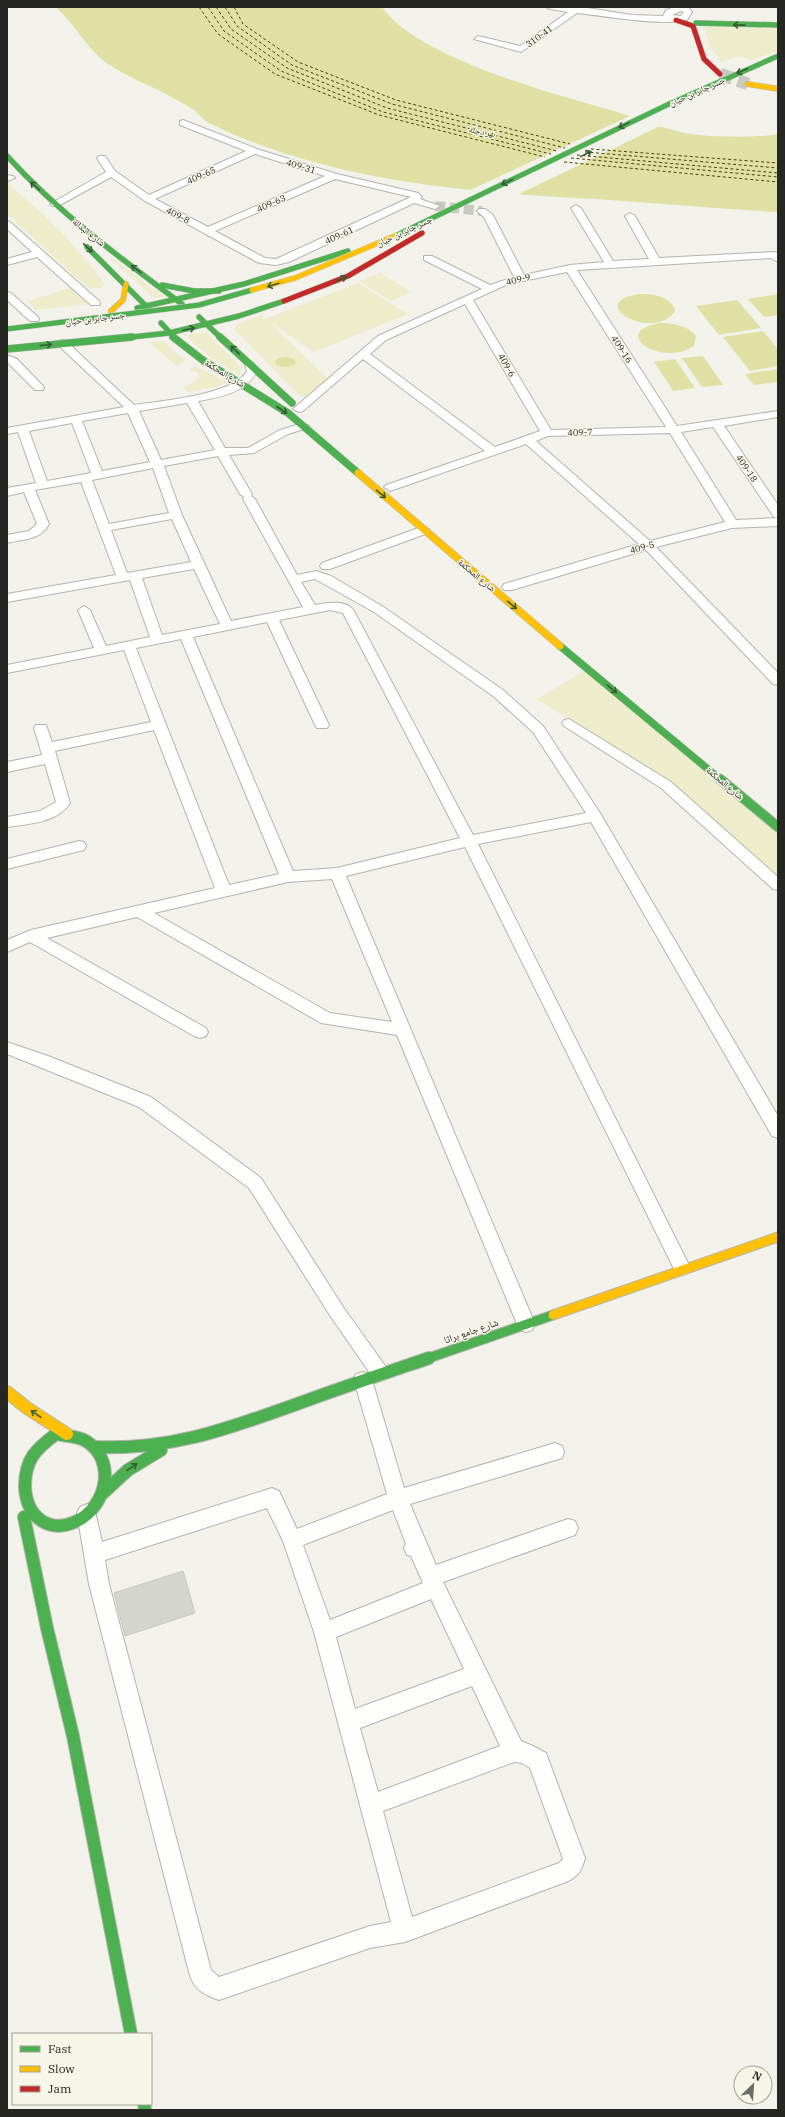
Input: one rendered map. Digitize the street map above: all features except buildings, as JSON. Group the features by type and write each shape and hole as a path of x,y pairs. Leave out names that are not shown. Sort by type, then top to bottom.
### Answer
{"main road":[{"path":"671,18 693,26 700,56 710,69 724,73 709,54 696,23 686,10"},
{"path":"696,23 778,25"},
{"name":"جسر جابر بن حيان","path":"7,329 199,305 295,278 410,229 669,104 778,56"},
{"name":"جسر جابر بن حيان","path":"255,299 303,283 422,233 734,83 778,66"},
{"path":"778,84 752,83 778,89"},
{"name":"شارع البدالة","path":"7,156 26,178 56,204 151,281 180,302"},
{"path":"7,323 147,308 180,302 274,276 410,229"},
{"path":"7,349 169,333 208,324 305,294 348,276 422,233"},
{"name":"شارع البدالة","path":"79,239 126,284 147,308"},
{"path":"151,281 182,290 220,291"},
{"path":"112,311 123,301 126,295 126,284"},
{"name":"جسر جابر بن حيان","path":"7,338 205,312 241,303"},
{"name":"شارع المحكمة","path":"199,317 302,412"},
{"name":"شارع المحكمة","path":"161,323 169,333 203,360 242,383 289,414 424,530 778,827"},
{"name":"شارع المحكمة","path":"505,584 520,597"},
{"name":"شارع جامع براثا","path":"96,1447 141,1450 171,1445 240,1424 371,1376 526,1324 682,1268 723,1257 778,1237"},
{"path":"7,1392 27,1408 67,1434 87,1441 96,1447 101,1453 106,1468 106,1484 103,1493"},
{"path":"30,1445 45,1437 67,1434"},
{"name":"شارع جامع براثا","path":"87,1513 103,1493 128,1470 171,1445"},
{"path":"87,1513 66,1524 55,1526 44,1525 21,1515 73,1736 131,2033"}],"street":[{"path":"550,7 653,18 671,18 686,10"},
{"name":"310-41","path":"478,39 521,49 576,9"},
{"name":"409-31","path":"183,123 254,151 334,176 415,195 416,197 414,200"},
{"name":"409-65","path":"148,199 254,151"},
{"name":"409-8","path":"102,158 111,173 148,199 263,261"},
{"path":"56,204 111,173"},
{"name":"409-63","path":"207,231 334,176"},
{"path":"414,200 435,206"},
{"name":"409-61","path":"263,261 276,262 285,260 414,200"},
{"path":"576,208 610,264"},
{"path":"482,211 488,215 520,278"},
{"path":"630,216 655,260"},
{"path":"7,224 95,303"},
{"path":"7,262 39,253"},
{"name":"409-9","path":"302,412 382,338 489,288 520,278 570,268 655,260 776,257"},
{"path":"428,258 489,288"},
{"name":"409-16","path":"570,268 674,430 732,524"},
{"path":"7,294 11,304 34,319"},
{"name":"409-6","path":"467,298 547,433"},
{"path":"62,343 132,409 157,464 176,515 227,626"},
{"path":"364,354 494,452"},
{"path":"7,358 13,361 39,388"},
{"path":"43,485 12,428 76,419 217,394 242,383 251,374 250,365"},
{"path":"217,394 262,396"},
{"path":"191,399 248,496 311,610"},
{"name":"409-7","path":"390,487 547,433 674,430 778,414"},
{"path":"76,419 98,475"},
{"name":"409-18","path":"716,423 778,514"},
{"path":"7,492 222,452 250,451 280,434 303,426"},
{"path":"528,440 648,546 778,681"},
{"path":"85,478 104,528 129,577 157,639"},
{"path":"7,538 34,534 42,529 43,524 28,488"},
{"path":"104,528 176,515"},
{"name":"409-5","path":"505,584 732,524 778,522"},
{"path":"326,566 424,530"},
{"path":"7,598 199,564"},
{"path":"294,580 316,575 363,600 498,693 538,729 595,816 778,1130"},
{"path":"344,609 363,600"},
{"path":"7,669 330,606 344,609 350,614 469,841 682,1268"},
{"path":"84,610 101,650"},
{"path":"271,617 322,725"},
{"path":"184,634 288,877"},
{"path":"128,645 224,892"},
{"path":"569,723 666,785 685,800 778,885"},
{"path":"7,767 48,753 159,725"},
{"path":"7,822 48,813 59,809 63,803 41,728"},
{"path":"7,946 31,936 288,877 337,873 469,841 595,816"},
{"path":"7,864 79,846"},
{"path":"337,873 526,1324"},
{"path":"139,911 327,1020 402,1030"},
{"path":"31,936 200,1032"},
{"path":"7,1048 42,1060 145,1102 255,1183 337,1312 371,1376 398,1499 416,1548 514,1752"},
{"path":"292,1540 398,1499 555,1452"},
{"path":"94,1554 272,1497 292,1540 324,1632 405,1931"},
{"path":"87,1513 99,1584 201,1976 210,1985 219,1989 370,1936 405,1931 566,1871 572,1865 574,1858 538,1761 526,1753 514,1752 371,1805"},
{"path":"324,1632 433,1583 568,1528"},
{"path":"348,1722 477,1674"}],"green space":[{"path":"704,27 778,28 778,51 752,60 739,56 721,62 710,47"},
{"path":"7,182 47,218 71,243 105,285 100,288 88,288 7,214"},
{"path":"111,257 164,297 154,298 111,259"},
{"path":"380,273 412,292 391,301 359,281"},
{"path":"358,283 408,314 314,352 267,320 328,379 305,397 299,395 234,329 238,324 261,315 265,319"},
{"path":"73,287 89,304 36,310 28,301"},
{"path":"206,332 241,367 240,376 209,356 184,335"},
{"path":"163,341 185,360 177,366 149,342"},
{"path":"195,366 227,382 217,387 187,392 183,386 194,383 199,377 198,373 189,370"},
{"path":"584,671 778,833 778,878 674,787 537,699"}],"water":[{"name":"نهر دجلة","path":"55,7 382,7 400,25 425,42 455,58 489,72 557,95 690,134 734,137 778,134 778,212 546,196 448,187 399,181 303,159 257,144 211,124 204,120 194,110 116,69 93,51 69,21"},
{"path":"639,294 654,295 663,298 671,303 675,311 665,320 653,323 640,322 628,318 620,312 618,305 623,299"},
{"path":"778,294 778,315 764,317 748,299"},
{"path":"737,300 761,328 719,335 696,306"},
{"path":"660,323 675,324 688,329 696,336 694,346 681,352 667,353 655,351 645,346 639,340 639,333 645,327"},
{"path":"763,331 778,349 778,366 750,371 723,337"},
{"path":"703,356 723,385 702,387 682,358"},
{"path":"287,357 294,359 296,363 286,367 276,365 275,361 279,358"},
{"path":"675,359 695,388 673,391 654,362"},
{"path":"778,369 778,382 754,385 745,374"}],"pier":[{"path":"632,115 664,124 513,197 466,192"}],"ferry route":[{"path":"199,7 218,34 275,74 379,115 545,157"},
{"path":"208,7 224,31 281,71 383,112 551,154"},
{"path":"216,7 231,29 287,68 387,108 557,151"},
{"path":"225,7 237,26 292,65 392,104 565,148"},
{"path":"234,7 243,24 298,62 396,100 570,144"},
{"path":"591,149 778,163"},
{"path":"585,152 778,168"},
{"path":"577,155 778,173"},
{"path":"571,158 778,177"},
{"path":"564,162 778,182"}],"tunnel":[{"path":"720,74 748,84"},
{"path":"435,206 482,211"}],"traffic: fast":[{"path":"696,23 778,25"},
{"path":"397,235 669,104 778,56"},
{"path":"7,156 26,177 68,216 182,304"},
{"path":"87,247 149,309"},
{"path":"137,308 244,284 348,251"},
{"path":"162,285 194,291 219,291"},
{"path":"7,329 199,305 252,290"},
{"path":"7,349 169,333 239,316 284,301"},
{"path":"199,317 292,403"},
{"path":"161,323 188,350 288,413 358,473"},
{"path":"560,646 778,827"},
{"path":"96,1447 125,1448 155,1446 212,1433 553,1315"},
{"path":"56,1434 85,1440 101,1454 106,1471 102,1490 92,1508 77,1520 59,1526 41,1521 34,1514 29,1506 25,1485 29,1463 34,1454 41,1444 56,1434"},
{"path":"103,1493 128,1470 161,1450"},
{"path":"24,1517 47,1628 73,1736 131,2033"},
{"path":"144,2105 145,2110"}],"traffic: slow":[{"path":"748,84 778,89"},
{"path":"252,290 295,278 397,235"},
{"path":"111,311 123,300 126,284"},
{"path":"358,473 560,646"},
{"path":"553,1315 778,1237"},
{"path":"7,1392 27,1408 67,1434"}],"traffic: jam":[{"path":"676,20 693,26 704,59 708,65 720,74"},
{"path":"284,301 348,276 422,233"}]}
